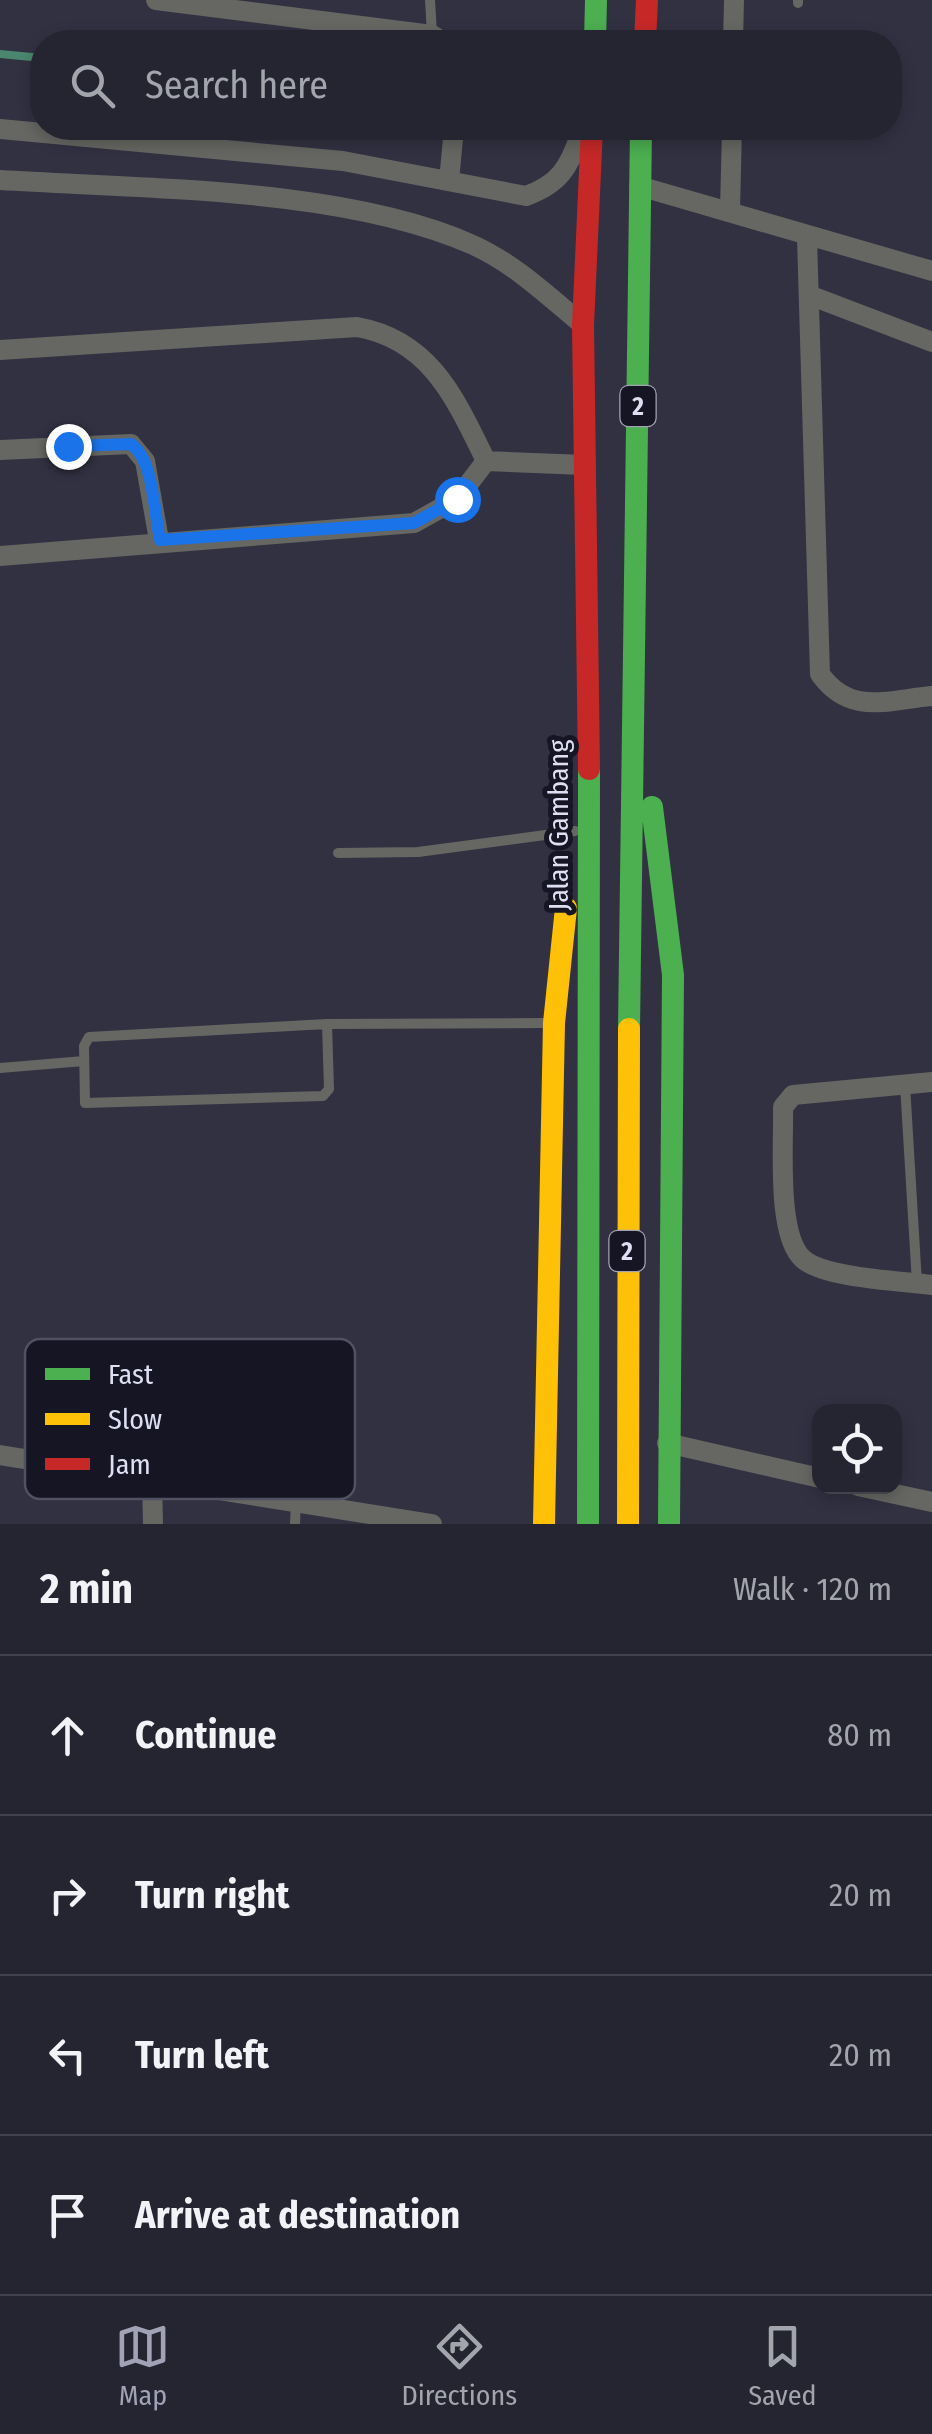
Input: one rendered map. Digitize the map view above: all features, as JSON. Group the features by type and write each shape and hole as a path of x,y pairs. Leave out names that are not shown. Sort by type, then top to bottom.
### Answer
{"highway":[{"path":"595,30 596,0"},
{"path":"646,30 647,0"},
{"name":"Jalan Gambang","path":"588,1524 590,677 584,325 592,140"},
{"name":"2","path":"628,1524 629,977 641,140"},
{"path":"544,1524 554,1023 590,677"},
{"path":"636,685 673,975 669,1524"}],"street":[{"path":"156,0 372,30"},
{"path":"733,30 734,0"},
{"path":"0,129 30,132"},
{"path":"114,140 343,162 526,196 551,186 569,167 579,140"},
{"path":"449,182 453,140"},
{"path":"730,210 732,140"},
{"path":"0,180 261,196 410,225 472,245 518,271 584,325"},
{"path":"639,186 730,210 807,238 932,271"},
{"path":"807,238 820,674 834,693 856,703 932,696"},
{"path":"809,295 932,342"},
{"path":"0,350 357,328 377,331 395,337 432,369 454,396 486,461"},
{"path":"0,450 131,444 144,461 160,540"},
{"path":"486,461 584,465"},
{"path":"0,556 160,540 414,523 457,499 486,461"},
{"path":"925,1284 813,1265 804,1260 787,1234 783,1107 786,1099 932,1082"},
{"path":"667,1443 812,1476"},
{"path":"0,1455 25,1459"},
{"path":"895,1494 932,1502"},
{"path":"152,1499 153,1524"},
{"path":"234,1499 295,1513 432,1524"}],"lane":[{"path":"430,0 435,30"},
{"path":"338,853 418,852 575,831"},
{"path":"327,1024 329,1089 323,1096 85,1103 84,1046 89,1037 327,1024 554,1023"},
{"path":"0,1068 84,1062"},
{"path":"904,1085 925,1284"}],"waterway":[{"path":"0,54 30,57"}],"traffic: fast":[{"path":"595,30 596,0"},
{"path":"629,1029 641,140"},
{"path":"588,1524 589,769"},
{"path":"652,807 673,975 669,1524"}],"traffic: slow":[{"path":"544,1524 554,1023 566,908"},
{"path":"628,1524 629,1029"}],"traffic: jam":[{"path":"646,30 647,0"},
{"path":"589,769 583,325 591,140"}],"route":[{"path":"68,446 131,444 138,448 160,540 414,523 457,499"}]}
